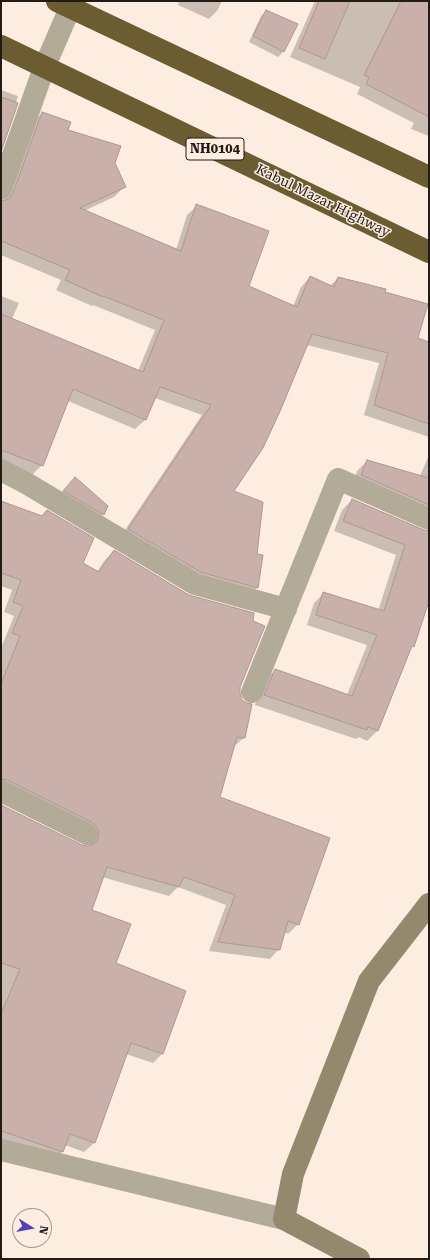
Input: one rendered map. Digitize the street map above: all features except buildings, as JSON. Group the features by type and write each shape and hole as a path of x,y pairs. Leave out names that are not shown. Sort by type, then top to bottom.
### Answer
{"highway":[{"path":"64,4 429,177"},
{"name":"Kabul Mazar Highway","path":"1,46 429,252"}],"street":[{"path":"1,189 44,68 64,4"},
{"path":"1,470 26,483 195,584 286,609"},
{"path":"252,692 338,479 429,519"},
{"path":"1,790 87,834"},
{"path":"284,1219 293,1174 369,981 429,904"},
{"path":"1,1150 284,1219 359,1259"}]}
